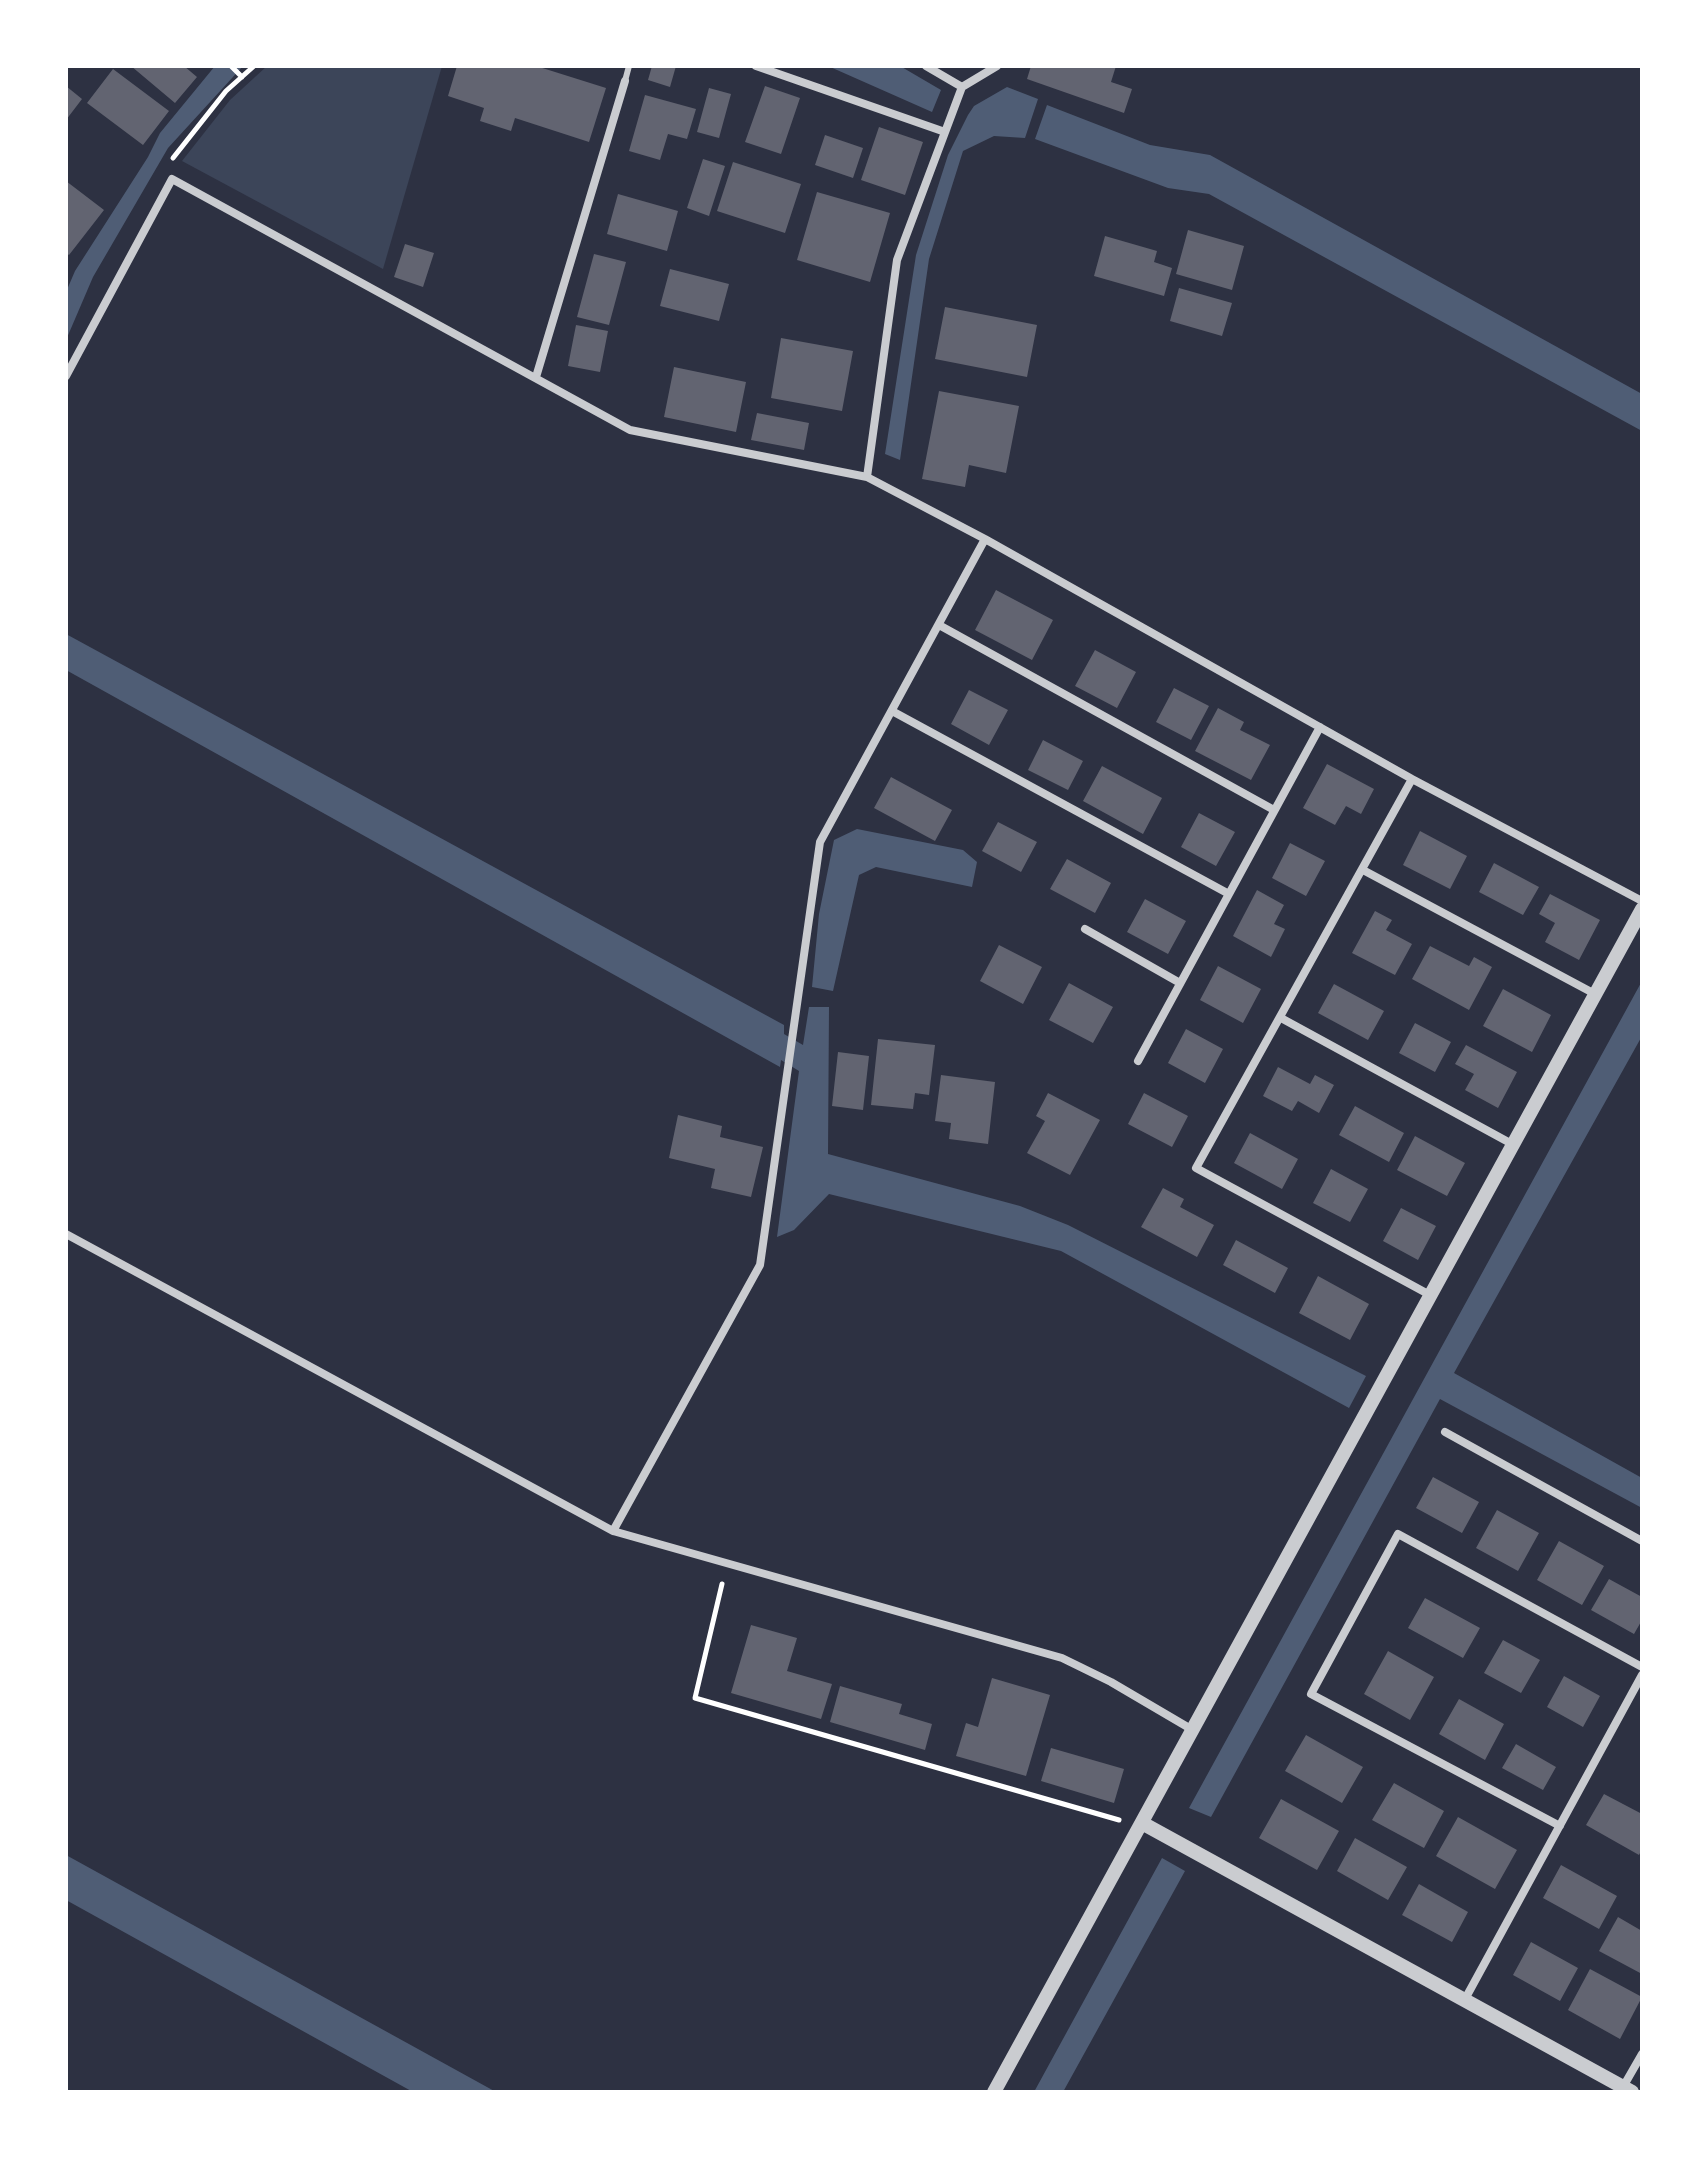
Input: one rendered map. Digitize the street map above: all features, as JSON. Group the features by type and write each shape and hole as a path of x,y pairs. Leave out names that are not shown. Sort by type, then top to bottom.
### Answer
{"street":[{"path":"756,66 945,132"},
{"path":"926,66 962,87"},
{"path":"867,477 897,260 962,87 997,66"},
{"path":"536,377 625,81"},
{"path":"66,376 172,179 630,430 867,477 985,539 1412,779 1642,901"},
{"path":"613,1531 760,1265 820,842 985,539"},
{"path":"939,625 1274,810"},
{"path":"892,711 1229,894"},
{"path":"1138,1061 1320,727"},
{"path":"1412,779 1196,1168 1430,1295"},
{"path":"1363,870 1595,994"},
{"path":"994,2092 1642,909"},
{"path":"1085,929 1180,983"},
{"path":"1281,1018 1512,1144"},
{"path":"66,1234 613,1531 1062,1658 1111,1682 1191,1729"},
{"path":"1445,1432 1642,1541"},
{"path":"1560,1826 1311,1694 1398,1534 1642,1667"},
{"path":"1464,2002 1642,1675"},
{"path":"1142,1823 1627,2090 1642,2054"}],"lane":[{"path":"625,81 629,66"}],"path":[{"path":"231,66 242,77"},
{"path":"172,179 173,156 226,91 254,66"},
{"path":"727,1564 695,1698 1117,1820 1142,1823"}],"shaded area":[{"path":"215,66 243,66 168,148 93,277 66,340 66,292 75,271 160,133"},
{"path":"267,66 442,66 383,269 182,161 230,100"},
{"path":"828,66 900,66 941,90 932,112"},
{"path":"1007,87 1038,99 1025,138 994,136 963,151 929,259 900,460 885,454 916,255 948,155 968,115 974,106"},
{"path":"1047,105 1150,145 1210,155 1642,394 1642,431 1209,194 1168,188 1035,139"},
{"path":"66,634 784,1025 784,1034 803,1045 809,1007 829,1007 828,1154 1020,1206 1068,1225 1366,1376 1349,1408 1061,1251 829,1194 794,1230 777,1237 799,1071 781,1060 780,1067 66,670"},
{"path":"857,829 963,850 977,862 972,887 876,867 859,875 833,991 812,987 819,914 834,840"},
{"path":"1642,981 1642,1036 1454,1373 1642,1478 1642,1508 1440,1399 1211,1817 1189,1808"},
{"path":"66,1855 496,2092 413,2092 66,1900"},
{"path":"1162,1858 1185,1871 1063,2092 1034,2092"}],"building":[{"path":"131,66 184,66 197,77 175,103"},
{"path":"457,66 536,66 606,88 589,142 515,118 511,131 480,121 484,108 448,96"},
{"path":"652,66 676,66 670,87 648,80"},
{"path":"1031,66 1116,66 1111,82 1132,89 1124,113 1027,79"},
{"path":"113,69 169,111 143,145 87,103"},
{"path":"66,86 82,99 66,120"},
{"path":"765,86 800,98 781,154 745,142"},
{"path":"709,88 731,94 719,138 697,132"},
{"path":"645,95 696,109 687,139 668,134 660,160 629,151"},
{"path":"879,127 923,142 905,195 861,180"},
{"path":"825,135 863,148 853,178 815,165"},
{"path":"703,159 725,166 709,216 687,208"},
{"path":"733,162 801,184 785,233 717,211"},
{"path":"66,181 104,210 69,255 66,253"},
{"path":"817,192 890,213 870,282 797,260"},
{"path":"618,194 678,211 667,251 607,234"},
{"path":"1188,230 1244,246 1232,290 1176,274"},
{"path":"1105,236 1157,251 1154,262 1172,268 1164,296 1094,276"},
{"path":"405,244 434,253 423,287 394,277"},
{"path":"594,254 626,262 609,325 577,317"},
{"path":"670,269 729,284 719,321 660,306"},
{"path":"1179,288 1232,303 1222,336 1170,321"},
{"path":"945,307 1037,325 1027,377 935,359"},
{"path":"576,325 608,331 600,372 568,366"},
{"path":"781,338 853,351 842,411 771,398"},
{"path":"674,367 746,382 736,432 664,417"},
{"path":"939,391 1019,406 1006,473 969,465 965,487 922,479"},
{"path":"757,413 809,423 804,450 751,440"},
{"path":"996,590 1053,620 1032,660 975,630"},
{"path":"1095,650 1136,672 1117,708 1075,686"},
{"path":"1174,688 1209,706 1191,740 1156,722"},
{"path":"969,690 1008,710 989,745 951,724"},
{"path":"1218,708 1244,722 1240,730 1270,745 1251,780 1195,751"},
{"path":"1043,740 1083,761 1068,790 1028,770"},
{"path":"1327,764 1374,789 1361,814 1346,806 1335,825 1303,808"},
{"path":"1102,766 1162,798 1143,834 1083,801"},
{"path":"891,777 952,810 935,841 874,808"},
{"path":"1199,813 1235,832 1216,866 1181,847"},
{"path":"998,822 1037,842 1021,872 982,851"},
{"path":"1420,831 1467,856 1450,889 1403,865"},
{"path":"1290,843 1325,861 1306,896 1272,878"},
{"path":"1067,859 1111,883 1095,913 1050,889"},
{"path":"1494,863 1539,887 1523,915 1479,892"},
{"path":"1257,890 1284,905 1274,924 1285,929 1271,957 1233,936"},
{"path":"1550,894 1600,920 1579,960 1545,942 1555,923 1539,914"},
{"path":"1145,899 1186,921 1168,954 1127,932"},
{"path":"1375,911 1392,920 1386,930 1412,944 1395,975 1352,953"},
{"path":"999,945 1042,967 1023,1004 980,981"},
{"path":"1430,946 1469,966 1474,957 1492,967 1469,1010 1412,979"},
{"path":"1218,966 1261,989 1243,1023 1200,1000"},
{"path":"1069,983 1113,1007 1093,1043 1049,1020"},
{"path":"1334,984 1384,1011 1368,1040 1318,1013"},
{"path":"1503,989 1551,1015 1532,1052 1483,1026"},
{"path":"1415,1023 1451,1042 1435,1072 1399,1053"},
{"path":"1186,1029 1223,1049 1205,1083 1168,1063"},
{"path":"878,1039 935,1045 929,1095 915,1093 913,1109 871,1105"},
{"path":"1466,1045 1517,1072 1498,1108 1465,1090 1474,1074 1455,1064"},
{"path":"838,1052 869,1056 863,1110 832,1106"},
{"path":"1278,1067 1310,1084 1315,1075 1334,1085 1319,1113 1298,1101 1292,1111 1263,1096"},
{"path":"941,1075 995,1082 988,1144 949,1139 951,1123 935,1121"},
{"path":"1048,1093 1100,1120 1070,1175 1027,1153 1045,1121 1036,1116"},
{"path":"1144,1093 1188,1116 1172,1147 1128,1124"},
{"path":"1355,1106 1404,1133 1389,1162 1339,1135"},
{"path":"678,1115 722,1126 720,1137 763,1147 751,1197 711,1188 715,1169 669,1158"},
{"path":"1250,1133 1298,1159 1282,1189 1234,1163"},
{"path":"1415,1136 1465,1163 1447,1196 1397,1170"},
{"path":"1331,1169 1368,1189 1350,1222 1313,1203"},
{"path":"1163,1188 1184,1199 1180,1207 1214,1225 1197,1257 1141,1227"},
{"path":"1401,1208 1436,1226 1418,1260 1383,1241"},
{"path":"1236,1240 1288,1268 1275,1293 1223,1265"},
{"path":"1318,1276 1369,1304 1350,1340 1299,1313"},
{"path":"1433,1477 1479,1502 1462,1533 1416,1508"},
{"path":"1497,1510 1539,1533 1518,1571 1476,1548"},
{"path":"1559,1541 1604,1566 1582,1605 1537,1580"},
{"path":"1609,1579 1642,1597 1642,1620 1634,1634 1591,1610"},
{"path":"1425,1598 1480,1628 1463,1658 1408,1628"},
{"path":"751,1625 797,1638 787,1671 832,1684 821,1719 731,1693"},
{"path":"1503,1640 1540,1660 1521,1693 1484,1673"},
{"path":"1388,1651 1434,1677 1410,1720 1364,1694"},
{"path":"1564,1676 1600,1696 1583,1727 1547,1707"},
{"path":"992,1678 1050,1695 1026,1776 956,1756 966,1723 978,1727"},
{"path":"840,1686 902,1704 899,1714 932,1724 925,1750 830,1722"},
{"path":"1459,1699 1504,1724 1485,1760 1439,1734"},
{"path":"1306,1735 1363,1767 1342,1803 1285,1771"},
{"path":"1516,1744 1556,1767 1543,1790 1502,1768"},
{"path":"1051,1748 1124,1769 1114,1803 1041,1781"},
{"path":"1394,1783 1444,1811 1424,1848 1372,1820"},
{"path":"1604,1794 1642,1814 1642,1849 1639,1855 1586,1825"},
{"path":"1281,1799 1339,1831 1317,1870 1259,1838"},
{"path":"1458,1817 1517,1850 1495,1889 1436,1856"},
{"path":"1355,1838 1407,1867 1388,1900 1337,1871"},
{"path":"1561,1865 1617,1896 1599,1929 1543,1898"},
{"path":"1419,1884 1468,1912 1452,1942 1402,1915"},
{"path":"1618,1917 1642,1931 1642,1974 1599,1951"},
{"path":"1531,1942 1578,1968 1560,2001 1513,1975"},
{"path":"1590,1969 1642,1997 1620,2039 1568,2010"}]}
